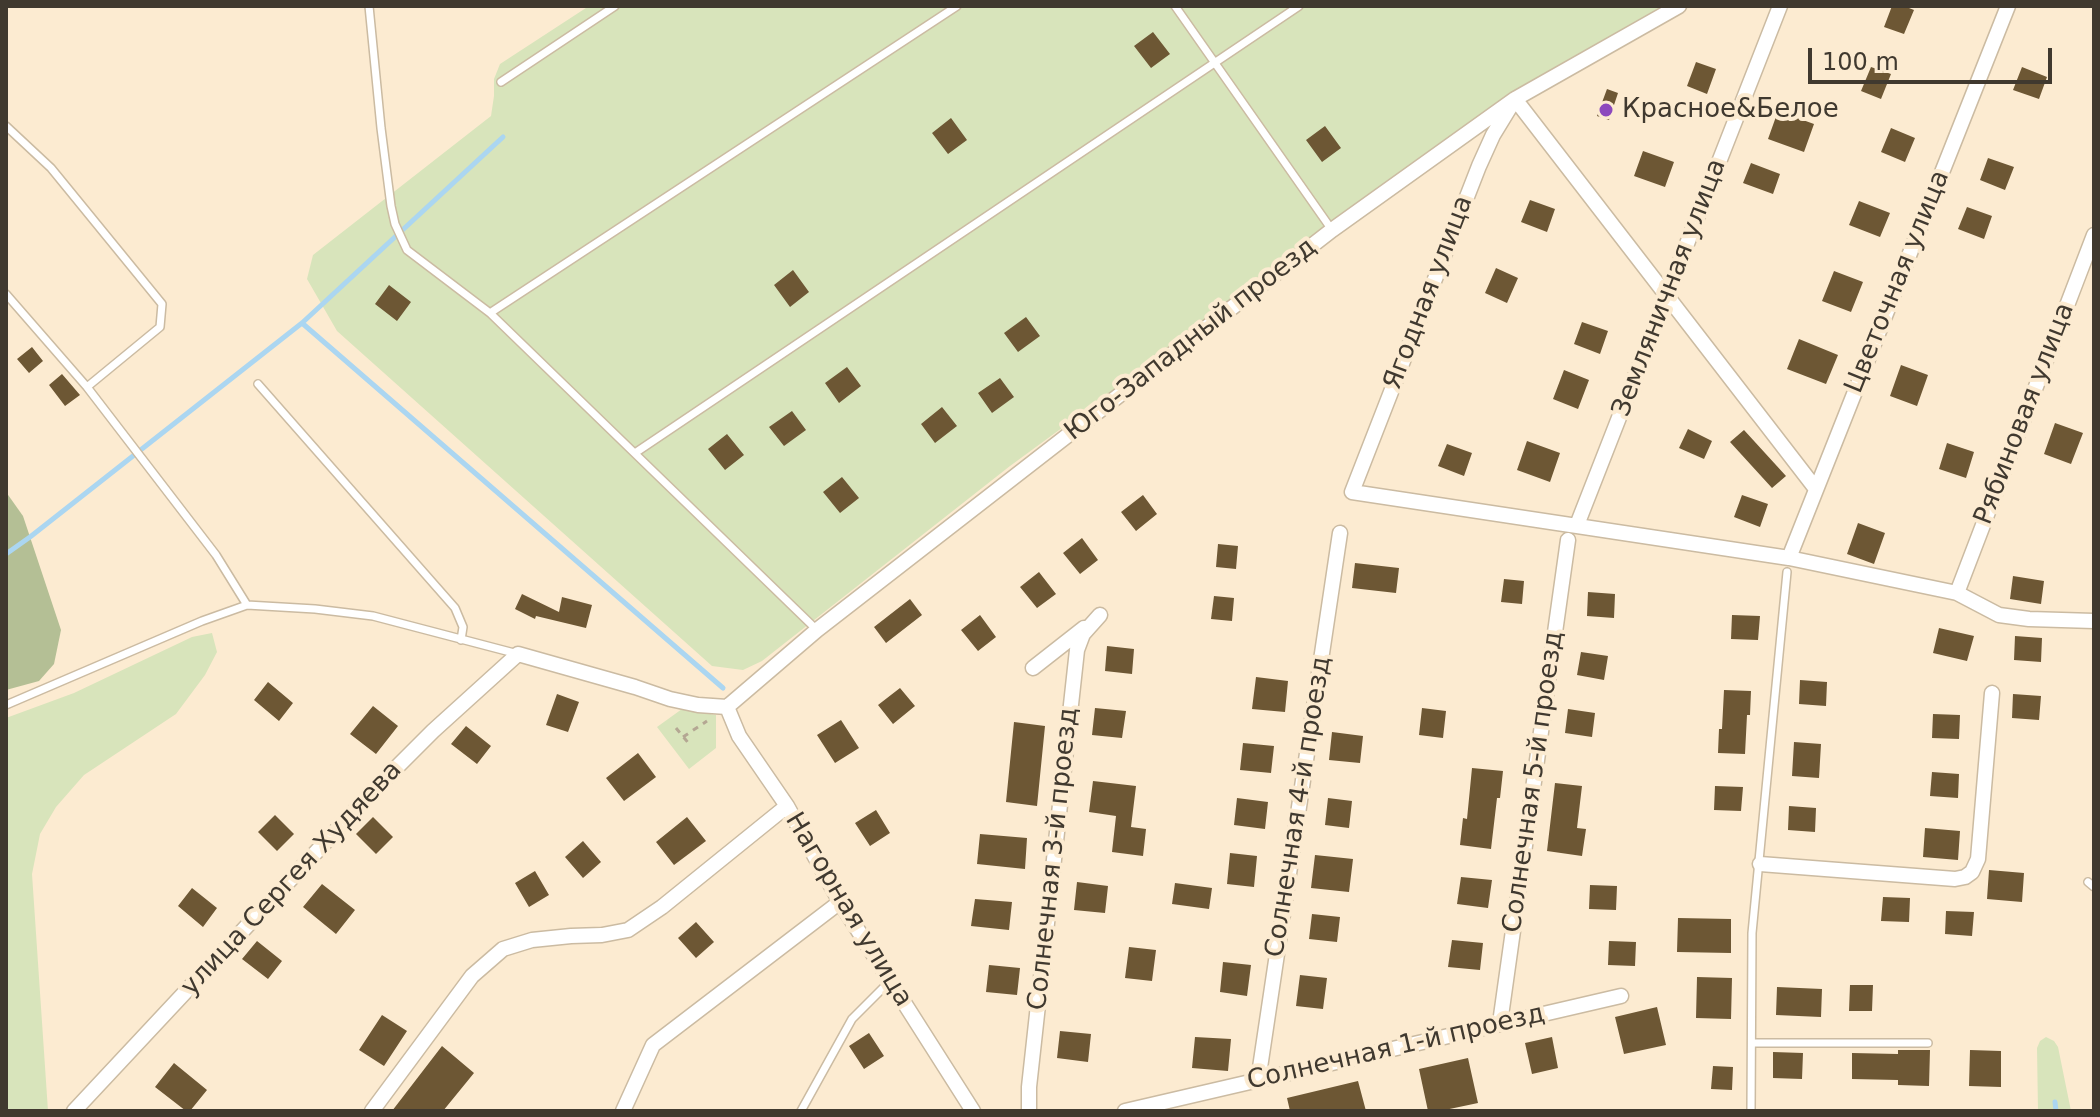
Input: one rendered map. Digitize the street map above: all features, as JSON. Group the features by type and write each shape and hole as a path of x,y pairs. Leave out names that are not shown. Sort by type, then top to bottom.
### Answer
{"street":[{"name":"Юго-Западный проезд","path":"727,707 817,630 1332,230 1515,99 1679,6"},
{"name":"Земляничная улица","path":"1577,525 1780,6"},
{"name":"Цветочная улица","path":"1788,565 2008,6"},
{"path":"1515,99 1816,489"},
{"name":"Ягодная улица","path":"1515,99 1479,166 1352,492 1577,525"},
{"name":"Рябиновая улица","path":"1957,593 2094,235"},
{"path":"1577,525 1957,593 1999,615 2094,621"},
{"name":"Солнечная 4-й проезд","path":"1258,1081 1340,533"},
{"name":"Солнечная 5-й проезд","path":"1500,1023 1568,540"},
{"name":"Солнечная 3-й проезд","path":"1029,1111 1077,650 1083,634 1100,615 1033,668"},
{"path":"518,654 670,699 727,707"},
{"name":"улица Сергея Худяева","path":"74,1111 376,788 518,654"},
{"path":"1760,864 1955,879 1972,872 1978,859 1992,693"},
{"name":"Нагорная улица","path":"727,707 739,736 787,806 840,902 973,1111"},
{"path":"372,1111 472,976 503,949 532,940 628,930 662,907 787,806"},
{"path":"623,1111 653,1045 840,902"},
{"name":"Солнечная 1-й проезд","path":"1125,1111 1621,996"}],"lane":[{"path":"369,6 381,128 395,224 407,250 490,313 817,630"},
{"path":"501,82 615,6"},
{"path":"490,313 957,6"},
{"path":"1175,6 1332,230"},
{"path":"635,453 1299,6"},
{"path":"6,126 51,168 162,304 160,327 87,387"},
{"path":"6,294 87,387 216,555 247,605"},
{"path":"258,384 455,608 463,627 461,640"},
{"path":"1751,1111 1752,933 1788,565"},
{"path":"6,705 202,621 247,605 373,616 518,654"},
{"path":"801,1111 852,1019 890,981"},
{"path":"1752,1043 1928,1043"}],"path":[{"path":"683,737 727,707"},
{"path":"676,728 690,745"}],"green space":[{"path":"589,6 1665,6 1512,98 1010,466 762,661 743,670 712,666 337,331 307,279 313,255 491,116 494,79 500,64"},
{"path":"6,492 23,516 61,630 54,664 39,681 6,690"},
{"path":"212,633 217,652 205,675 176,714 84,775 56,807 40,834 32,874 48,1111 6,1111 6,718 74,693 192,637"},
{"path":"682,709 716,715 716,748 689,769 657,727"},
{"path":"2046,1037 2058,1047 2071,1111 2038,1111 2037,1048"}],"building":[{"path":"1892,6 1914,10 1904,34 1884,27"},
{"path":"1153,32 1170,54 1151,68 1134,46"},
{"path":"1696,62 1716,69 1707,94 1687,86"},
{"path":"1871,67 1891,74 1881,99 1861,91"},
{"path":"2022,67 2047,77 2039,99 2013,90"},
{"path":"1607,89 1618,93 1609,120 1597,116"},
{"path":"1778,111 1814,124 1804,152 1768,139"},
{"path":"951,118 967,140 948,154 932,133"},
{"path":"1325,126 1341,148 1322,162 1306,140"},
{"path":"1891,128 1915,138 1905,162 1881,152"},
{"path":"1643,151 1674,162 1665,187 1634,176"},
{"path":"1988,158 2014,167 2005,190 1980,180"},
{"path":"1751,163 1780,174 1773,194 1743,183"},
{"path":"1530,200 1555,209 1547,232 1521,222"},
{"path":"1859,201 1890,213 1880,237 1849,225"},
{"path":"1967,207 1992,216 1984,239 1958,229"},
{"path":"1496,268 1518,278 1507,303 1485,293"},
{"path":"793,270 809,292 790,307 774,285"},
{"path":"1834,271 1863,282 1851,312 1822,301"},
{"path":"389,285 411,302 397,321 375,304"},
{"path":"1026,317 1040,336 1018,352 1004,333"},
{"path":"1582,322 1608,331 1600,354 1574,344"},
{"path":"1799,339 1838,355 1826,384 1787,369"},
{"path":"32,347 43,361 29,373 17,359"},
{"path":"1901,365 1928,375 1917,406 1890,396"},
{"path":"847,367 861,386 839,403 825,383"},
{"path":"1564,370 1589,380 1578,409 1553,399"},
{"path":"62,374 80,395 65,406 49,385"},
{"path":"1000,378 1014,397 992,413 978,393"},
{"path":"942,407 957,426 935,443 921,424"},
{"path":"792,411 806,430 784,446 769,427"},
{"path":"2055,423 2083,433 2071,464 2044,454"},
{"path":"1688,429 1712,441 1704,459 1679,448"},
{"path":"1744,430 1786,476 1772,488 1730,442"},
{"path":"727,434 744,455 725,470 708,449"},
{"path":"1527,441 1560,453 1550,482 1517,470"},
{"path":"1947,443 1974,452 1966,478 1939,469"},
{"path":"1447,444 1472,453 1464,476 1438,466"},
{"path":"842,477 859,498 840,513 823,492"},
{"path":"1143,495 1157,514 1136,531 1121,512"},
{"path":"1742,495 1768,504 1760,527 1734,517"},
{"path":"1858,523 1885,533 1874,564 1847,554"},
{"path":"1082,538 1098,560 1080,574 1063,553"},
{"path":"1218,544 1238,546 1236,569 1216,567"},
{"path":"1355,563 1399,568 1396,593 1352,588"},
{"path":"1039,572 1056,594 1037,608 1020,587"},
{"path":"2013,576 2044,581 2041,604 2010,599"},
{"path":"1504,579 1524,581 1522,604 1501,602"},
{"path":"1588,592 1615,594 1614,618 1587,616"},
{"path":"522,594 559,612 562,597 592,605 586,628 536,616 535,619 515,609"},
{"path":"1214,596 1234,598 1232,621 1211,619"},
{"path":"910,599 922,615 886,643 874,627"},
{"path":"980,615 996,637 978,651 961,630"},
{"path":"1732,615 1760,616 1758,640 1731,639"},
{"path":"1939,628 1974,636 1967,661 1933,653"},
{"path":"2015,636 2042,638 2041,662 2014,660"},
{"path":"1107,646 1134,649 1132,674 1105,671"},
{"path":"1581,652 1608,656 1604,680 1577,675"},
{"path":"1256,677 1288,681 1285,712 1252,709"},
{"path":"1800,680 1827,682 1826,706 1799,704"},
{"path":"268,682 293,703 279,721 254,700"},
{"path":"900,688 915,706 893,724 878,705"},
{"path":"1724,690 1751,691 1745,754 1718,753"},
{"path":"557,694 579,702 568,732 546,725"},
{"path":"2013,694 2041,696 2039,720 2012,718"},
{"path":"373,706 398,726 376,754 350,734"},
{"path":"1095,708 1126,711 1122,738 1092,735"},
{"path":"1422,708 1446,711 1443,738 1419,735"},
{"path":"1568,709 1595,713 1592,737 1565,733"},
{"path":"1933,714 1960,715 1959,739 1932,738"},
{"path":"841,720 859,748 835,763 817,735"},
{"path":"1014,722 1045,726 1037,806 1006,802"},
{"path":"466,726 491,746 477,764 451,744"},
{"path":"1332,732 1363,736 1360,763 1329,760"},
{"path":"1794,742 1821,744 1819,778 1792,776"},
{"path":"1243,743 1274,746 1271,773 1240,770"},
{"path":"638,753 656,777 624,801 606,778"},
{"path":"1472,768 1503,771 1491,849 1460,845 1463,818 1467,819"},
{"path":"1932,772 1959,774 1958,798 1930,796"},
{"path":"1093,781 1136,786 1131,827 1146,829 1143,856 1112,852 1116,816 1089,812"},
{"path":"1555,783 1582,786 1577,828 1586,829 1582,856 1547,851"},
{"path":"1715,786 1743,787 1741,811 1714,810"},
{"path":"1237,798 1268,802 1265,829 1234,825"},
{"path":"1328,798 1352,801 1349,828 1325,825"},
{"path":"1789,806 1816,808 1815,832 1788,830"},
{"path":"876,810 890,833 870,846 855,823"},
{"path":"275,815 294,834 277,851 258,832"},
{"path":"373,817 393,837 376,854 356,834"},
{"path":"687,817 706,841 674,865 656,842"},
{"path":"1925,828 1960,831 1958,860 1923,857"},
{"path":"980,834 1027,838 1025,869 977,864"},
{"path":"583,841 601,862 583,878 565,857"},
{"path":"1230,853 1257,856 1254,887 1227,884"},
{"path":"1315,855 1353,859 1349,892 1311,888"},
{"path":"1989,870 2024,873 2022,902 1987,899"},
{"path":"535,871 549,895 529,907 515,883"},
{"path":"1461,877 1492,880 1488,908 1457,904"},
{"path":"1077,882 1108,886 1105,913 1074,910"},
{"path":"1175,883 1212,888 1209,909 1172,904"},
{"path":"322,884 355,910 336,934 303,907"},
{"path":"1590,885 1617,886 1616,910 1589,909"},
{"path":"192,888 217,908 203,927 178,906"},
{"path":"1883,897 1910,898 1909,922 1881,921"},
{"path":"975,899 1012,902 1009,930 971,926"},
{"path":"1946,911 1974,912 1972,936 1945,934"},
{"path":"1312,914 1340,917 1337,942 1309,939"},
{"path":"1678,918 1731,919 1731,953 1677,952"},
{"path":"696,922 714,942 696,958 678,938"},
{"path":"1452,940 1483,943 1480,970 1448,967"},
{"path":"257,941 282,961 268,979 242,959"},
{"path":"1609,941 1636,942 1635,966 1608,965"},
{"path":"1129,947 1156,950 1152,981 1125,978"},
{"path":"1223,962 1251,965 1247,996 1220,992"},
{"path":"989,965 1020,968 1017,995 986,992"},
{"path":"1300,975 1327,978 1323,1009 1296,1006"},
{"path":"1697,977 1732,978 1731,1019 1696,1018"},
{"path":"1850,985 1873,985 1872,1011 1849,1011"},
{"path":"1777,987 1822,989 1821,1017 1776,1015"},
{"path":"1657,1007 1666,1045 1624,1054 1615,1017"},
{"path":"382,1015 407,1031 384,1066 359,1050"},
{"path":"1060,1031 1091,1034 1088,1062 1057,1058"},
{"path":"869,1033 884,1056 864,1069 849,1046"},
{"path":"1195,1037 1231,1039 1228,1071 1192,1068"},
{"path":"1552,1037 1558,1068 1532,1074 1525,1043"},
{"path":"442,1046 474,1073 443,1111 392,1111"},
{"path":"1898,1050 1930,1050 1929,1086 1898,1085 1898,1080 1852,1079 1852,1053 1898,1054"},
{"path":"1970,1050 2001,1051 2001,1087 1969,1086"},
{"path":"1773,1052 1803,1053 1802,1079 1773,1078"},
{"path":"1468,1058 1478,1103 1428,1111 1419,1069"},
{"path":"174,1063 207,1090 190,1111 155,1087"},
{"path":"1713,1066 1733,1067 1732,1090 1711,1089"},
{"path":"1358,1081 1366,1111 1290,1111 1287,1098"}],"waterway":[{"path":"6,554 302,323 503,137"},
{"path":"302,323 723,688"},
{"path":"2055,1102 2056,1111"}],"place":[{"name":"Красное&Белое","path":"1606,110"}]}
